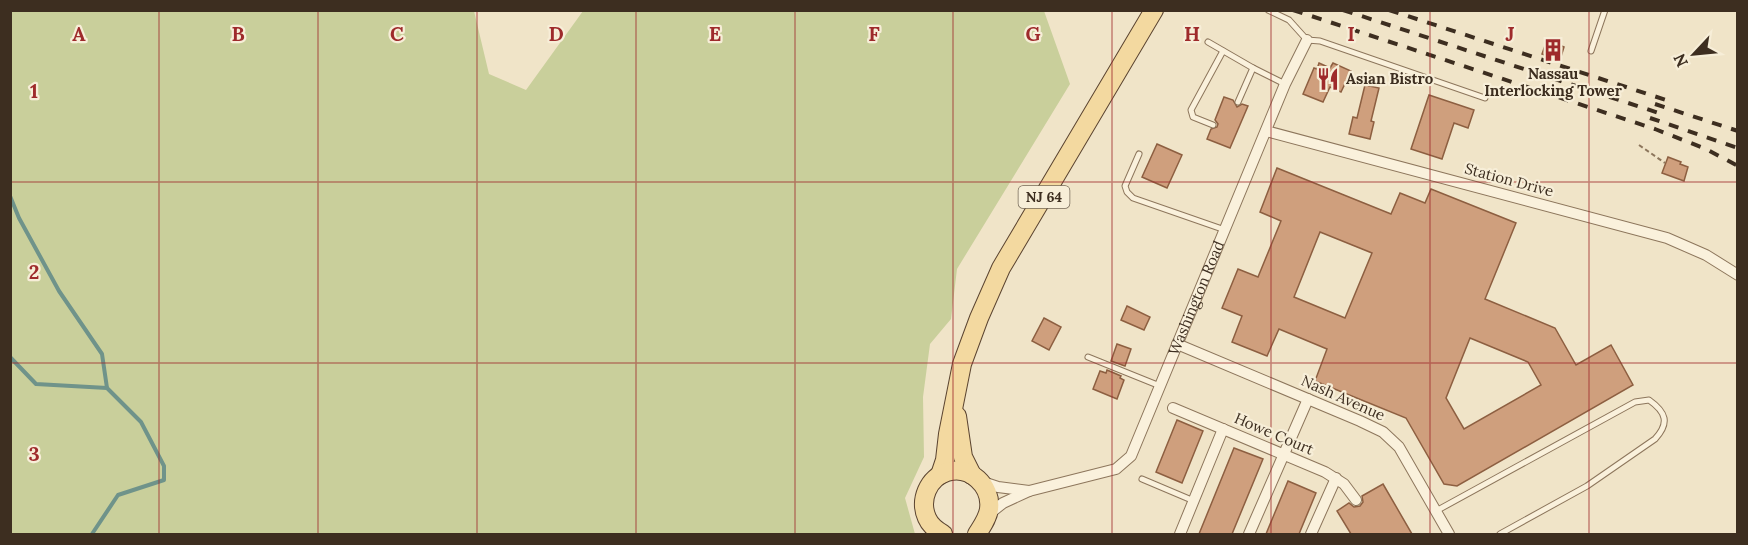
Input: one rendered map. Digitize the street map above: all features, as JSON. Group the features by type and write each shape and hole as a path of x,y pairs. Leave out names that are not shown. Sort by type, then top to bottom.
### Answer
{"main road":[{"name":"NJ 64","path":"940,475 945,460 962,364 1002,268 1154,10"},
{"name":"NJ 64","path":"956,394 963,457 977,478"},
{"path":"943,534 927,519 924,499 927,489 940,475 952,471 963,471 977,478"},
{"name":"Washington Road","path":"977,478 989,497 979,527"}],"street":[{"name":"Washington Road","path":"979,527 1003,503 1029,491 1116,469 1131,456 1285,84 1307,40"},
{"name":"Station Drive","path":"1266,131 1667,238 1706,255 1737,275"},
{"name":"Nash Avenue","path":"1177,344 1383,432 1399,447 1449,534"},
{"path":"1249,534 1308,399"},
{"name":"Howe Court","path":"1173,408 1336,478 1356,500"},
{"path":"1180,534 1223,429"},
{"name":"Washington Road","path":"977,478 998,487 1029,491"},
{"path":"1311,534 1336,478"}],"lane":[{"path":"1268,10 1289,20 1307,40 1320,42 1485,98"},
{"path":"1591,51 1605,10"},
{"path":"1208,42 1285,84"},
{"path":"1213,125 1195,118 1191,112 1223,51"},
{"path":"1238,102 1253,68"},
{"path":"1139,154 1125,186 1133,198 1225,230"},
{"path":"1088,357 1160,386"},
{"path":"1436,511 1635,402 1649,400 1660,408 1665,423 1663,431 1655,439 1587,486 1500,534"},
{"path":"1142,479 1194,501"}],"path":[{"path":"1639,145 1665,164"}],"green space":[{"path":"11,10 474,11 489,74 526,90 583,11 1044,11 1070,84 957,269 951,319 930,344 923,397 924,457 905,498 915,534 11,534"}],"building":[{"name":"Nassau Interlocking Tower","path":"1547,40 1564,47 1560,60 1542,54"},
{"name":"Asian Bistro","path":"1319,63 1330,68 1333,63 1351,71 1341,92 1330,87 1323,102 1303,94 1314,68 1317,69"},
{"path":"1365,85 1379,88 1371,121 1374,122 1370,139 1349,134 1353,117 1357,118"},
{"path":"1429,95 1474,110 1468,128 1454,123 1442,159 1411,149"},
{"path":"1224,97 1233,100 1237,107 1242,104 1248,106 1230,148 1207,139 1211,129 1217,127 1215,120"},
{"path":"1157,144 1182,155 1167,188 1142,177"},
{"path":"1668,157 1688,167 1684,181 1662,173"},
{"path":"1277,168 1391,214 1400,193 1425,203 1431,189 1516,223 1485,299 1555,328 1576,365 1611,345 1633,385 1457,486 1444,484 1406,418 1315,381 1327,349 1279,329 1267,356 1232,342 1242,316 1222,308 1238,269 1258,277 1281,221 1260,212","holes":["1320,232 1372,253 1345,318 1294,297","1470,338 1528,362 1541,385 1464,429 1446,398"]},
{"path":"1127,306 1150,317 1144,330 1121,320"},
{"path":"1044,318 1061,327 1049,350 1032,341"},
{"path":"1117,344 1131,349 1125,366 1111,361"},
{"path":"1107,370 1121,376 1120,378 1124,380 1117,399 1093,389 1100,371 1106,373"},
{"path":"1177,420 1203,431 1182,483 1156,472"},
{"path":"1234,448 1263,459 1232,534 1199,534"},
{"path":"1288,481 1316,493 1299,534 1266,534"},
{"path":"1383,484 1412,534 1351,534 1337,511 1349,503 1354,507 1360,506 1363,502 1362,496"}],"waterway":[{"path":"10,196 19,218 59,291 102,354 107,388"},
{"path":"10,357 36,384 107,388 141,422 164,466 164,480 118,495 92,534"}],"railway":[{"path":"1293,10 1655,129 1706,149 1738,166"},
{"path":"1343,10 1662,114"},
{"path":"1389,10 1666,100"},
{"path":"1655,104 1738,131"},
{"path":"1650,118 1738,148"}],"place":[{"name":"Nassau Interlocking Tower","path":"1553,50"},
{"name":"Asian Bistro","path":"1328,79"}]}
